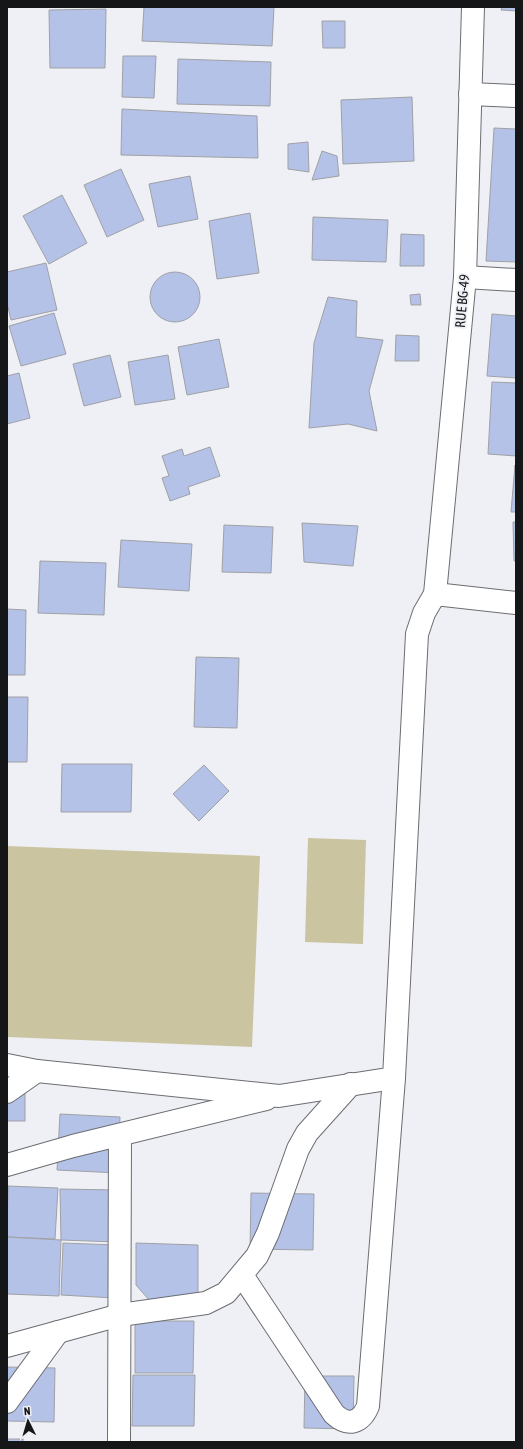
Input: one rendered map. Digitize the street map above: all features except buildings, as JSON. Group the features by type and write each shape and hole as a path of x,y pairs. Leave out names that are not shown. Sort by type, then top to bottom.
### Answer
{"street":[{"name":"RUE BG-49","path":"435,594 465,277 473,7"},
{"path":"470,94 516,96"},
{"path":"465,277 516,280"},
{"path":"242,1275 334,1414 340,1420 347,1423 360,1419 368,1406 394,1078 417,634 424,613 435,594 516,603"},
{"path":"7,1065 37,1071 279,1096"},
{"path":"7,1092 37,1071"},
{"path":"7,1164 73,1146 120,1136 279,1096 394,1078"},
{"path":"7,1346 120,1315 206,1303 226,1293 257,1256 268,1234 298,1149 307,1132 351,1084"},
{"path":"119,1442 120,1136"},
{"path":"7,1402 58,1332"}],"shaded area":[{"path":"308,838 366,840 363,944 305,942"},
{"path":"7,846 260,856 252,1047 7,1037"}]}
